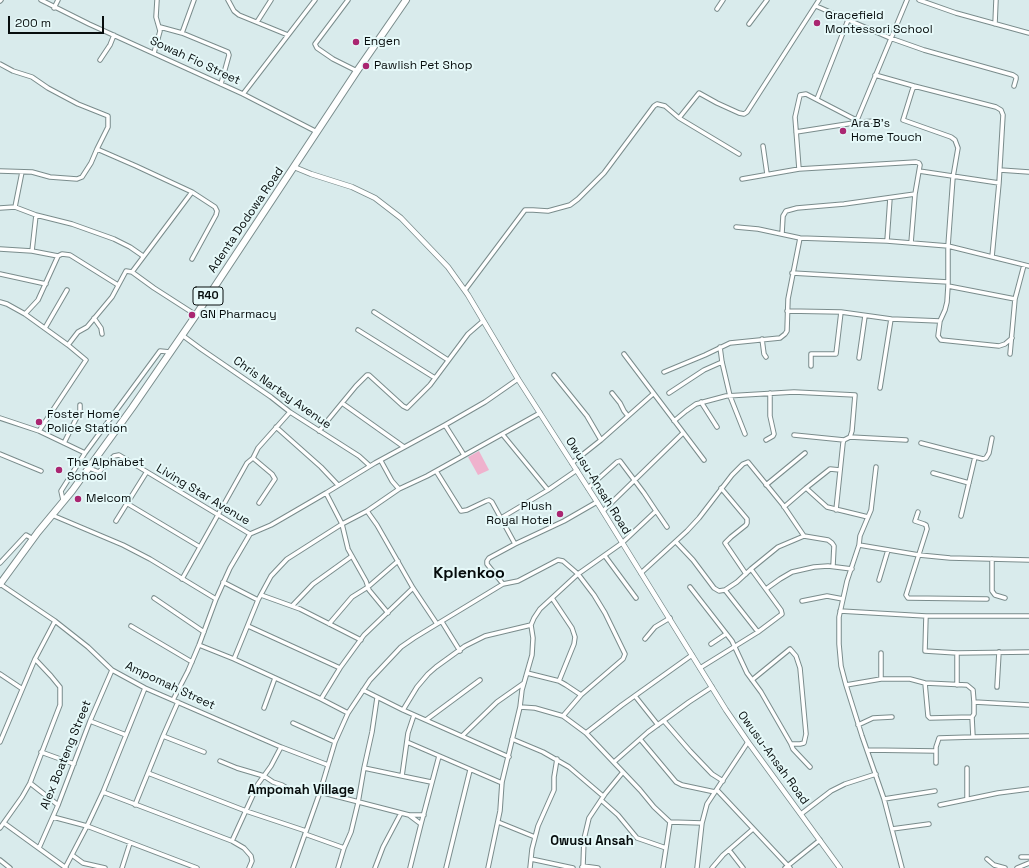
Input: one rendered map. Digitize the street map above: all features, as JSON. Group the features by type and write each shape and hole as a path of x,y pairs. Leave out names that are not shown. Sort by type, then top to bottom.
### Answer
{"main road":[{"name":"Adenta Dodowa Road","path":"0,584 33,539 89,468 196,315 357,71 406,0"}],"street":[{"name":"Sowah Fio Street","path":"41,0 54,8 243,94 317,132"},
{"path":"54,8 58,0"},
{"path":"154,53 160,27 156,17 157,0"},
{"path":"182,33 194,0"},
{"path":"228,0 234,11 239,15 288,35"},
{"path":"257,22 271,0"},
{"path":"243,94 314,0"},
{"path":"348,0 315,44 317,48 333,59 357,71"},
{"path":"717,9 723,0"},
{"path":"749,24 767,0"},
{"path":"679,118 699,93 739,113 744,114 747,112 819,0"},
{"path":"858,121 875,74 907,0"},
{"path":"919,0 956,13 1029,33"},
{"path":"994,24 996,0"},
{"path":"816,6 890,38 924,50 1013,75 1016,77 1014,86"},
{"path":"817,99 848,20"},
{"path":"160,27 182,33 228,52 229,55 221,84"},
{"path":"100,60 110,45 114,35"},
{"path":"0,64 14,71 32,77 48,88 78,104 108,116 108,128 91,163 82,177 77,179 32,172 0,171"},
{"path":"875,74 914,86 996,107 1001,110 1003,115 1000,170 992,257"},
{"path":"914,86 903,120 951,137 955,140 958,148 953,177 948,246 948,284 945,310 940,320 938,336 941,340 999,346 1005,344 1012,338"},
{"path":"799,169 795,117 800,95 806,94 858,121"},
{"path":"465,290 525,210 548,211 570,205 578,199 604,172 657,104 665,106 679,118 738,154"},
{"path":"796,132 858,121 876,121"},
{"path":"763,146 767,174"},
{"path":"97,149 192,192 215,207 217,211 216,215 192,259"},
{"path":"742,179 799,169 916,162 920,165 915,194 911,243"},
{"name":"Owusu-Ansah Road","path":"294,167 352,187 375,198 401,218 448,267 465,290 518,379 603,511 712,687 748,742 840,868"},
{"path":"1000,170 1029,172"},
{"path":"919,171 999,183"},
{"path":"15,207 22,172"},
{"path":"132,272 192,192"},
{"path":"782,234 783,216 786,211 915,194"},
{"path":"887,241 890,198"},
{"path":"0,208 15,207 36,215 72,224 130,247 143,256"},
{"path":"32,251 36,215"},
{"path":"736,227 758,229 800,238 887,241 948,246 1029,266"},
{"path":"664,372 705,355 730,342 780,338 785,334 787,331 788,299 792,273 800,238"},
{"path":"0,249 32,251 58,256 62,254 70,255 118,285"},
{"path":"25,314 37,301 58,256"},
{"path":"1010,354 1015,299 1024,265"},
{"path":"68,345 78,332 87,327 112,297 126,271 132,272 196,315"},
{"path":"792,273 948,284 1015,299"},
{"path":"0,274 46,284"},
{"path":"45,328 67,290"},
{"path":"0,302 7,304 25,314 86,359 86,363 39,431"},
{"path":"787,311 841,312 865,316 940,320"},
{"path":"374,312 448,360"},
{"path":"810,366 811,354 836,354 841,312"},
{"path":"859,358 865,316"},
{"path":"94,318 101,328 102,334"},
{"path":"880,388 891,318"},
{"path":"319,431 367,375 369,375 407,408 418,398 435,378 468,334 483,321"},
{"path":"358,330 435,378"},
{"name":"Chris Nartey Avenue","path":"182,335 271,396 290,412 359,456 370,466"},
{"path":"762,339 764,354 766,357"},
{"path":"720,346 730,396 746,434"},
{"path":"63,500 61,491 85,453 160,351 170,352"},
{"path":"624,354 704,460"},
{"path":"669,393 704,370 722,362"},
{"path":"554,375 587,416 601,440"},
{"path":"173,700 192,662 223,582 250,534 271,525 326,494 370,466 485,402 518,379"},
{"path":"674,421 686,410 701,402 714,398 794,392 855,395 852,431 850,436 844,440 794,435"},
{"path":"612,393 628,416"},
{"path":"766,440 774,434 770,416 770,393"},
{"path":"572,463 601,440 653,394"},
{"path":"701,402 717,427"},
{"path":"342,403 404,447"},
{"path":"64,442 80,411 80,405"},
{"path":"182,578 247,463 253,458 258,448 290,412"},
{"path":"234,659 258,600 271,576 287,559 342,524 367,511 399,489 503,435 540,413"},
{"path":"0,419 39,431 85,453"},
{"path":"445,425 464,455"},
{"path":"276,427 321,467 338,485"},
{"path":"603,511 684,433"},
{"path":"503,435 548,490"},
{"path":"850,436 906,440"},
{"path":"921,444 983,459 986,458 989,453 992,438"},
{"path":"836,510 844,440"},
{"path":"766,485 805,453"},
{"path":"0,454 41,471"},
{"name":"Living Star Avenue","path":"89,468 99,472 114,456 117,455 250,534"},
{"path":"961,516 975,457"},
{"path":"253,458 272,474 274,479 259,502"},
{"path":"381,461 392,481 399,489"},
{"path":"588,488 618,461 621,462 667,527"},
{"path":"640,573 676,542 699,518 721,488 746,462 750,464 784,507 804,536"},
{"path":"876,467 871,510 860,536 859,545 840,611 839,644 841,666 846,685 858,725 884,799 902,868"},
{"path":"784,507 830,469 840,470"},
{"path":"501,518 548,490 577,470"},
{"path":"436,471 461,510 467,510 489,500 492,502 515,544"},
{"path":"116,521 146,473"},
{"path":"933,473 969,483"},
{"path":"721,488 747,519 746,525 725,543 746,574"},
{"path":"806,488 827,508 868,517"},
{"path":"326,494 342,524 348,549 373,596 388,613"},
{"path":"503,584 487,564 489,558 564,521 597,502"},
{"path":"128,504 200,547"},
{"path":"367,511 377,525 413,588 437,624"},
{"path":"488,868 498,822 502,783 533,647 531,625 535,615 578,574 622,543 656,511"},
{"path":"918,512 915,521 926,525 927,529 909,582 906,595 908,598 987,600"},
{"path":"52,515 123,545 150,559 216,599"},
{"path":"0,564 26,535 33,539"},
{"path":"676,542 714,588 719,591 725,590 743,577 778,547 804,536 828,540 832,543 834,546 834,566"},
{"path":"859,545 919,555 950,558 1029,560"},
{"path":"879,580 888,550"},
{"path":"292,606 313,584 352,556"},
{"path":"605,556 636,598"},
{"path":"992,559 992,591 996,595 1005,598"},
{"path":"293,868 320,792 334,742 348,713 363,690 401,647 503,584 518,581 558,560 563,561 578,574 605,613 625,654 624,659 581,695 563,716"},
{"path":"329,624 352,597 368,587 398,561"},
{"path":"766,589 792,572 814,567 834,566 852,569"},
{"path":"700,668 758,632 782,614 781,610 751,569"},
{"path":"223,582 258,600"},
{"name":"Ampomah Street","path":"0,584 88,647 112,670 145,688 281,747 328,765"},
{"path":"690,587 726,634 746,672 761,692 793,748 810,767"},
{"path":"321,699 340,668 361,640 413,588"},
{"path":"725,590 758,632"},
{"path":"261,595 292,606 361,640"},
{"path":"802,601 827,596 843,599"},
{"path":"154,598 204,632"},
{"path":"552,598 572,628 575,636 574,644 559,681"},
{"path":"840,611 926,616 1029,616"},
{"path":"926,616 925,651 957,653 1029,652"},
{"path":"645,639 655,627 670,618"},
{"path":"0,742 34,659 55,622"},
{"path":"442,622 460,651"},
{"path":"403,710 417,688 436,666 473,641 485,636 531,625"},
{"path":"131,626 192,662"},
{"path":"248,626 340,668"},
{"path":"711,644 726,634"},
{"path":"199,645 234,659 348,713"},
{"path":"752,680 790,649 796,656 800,668 806,734 804,743 791,744"},
{"path":"997,687 1000,652"},
{"path":"881,653 882,679"},
{"path":"957,653 957,685"},
{"path":"586,733 634,696 692,655"},
{"path":"0,828 30,783 60,705 60,687 34,659"},
{"name":"Alex Boateng Street","path":"39,848 58,805 90,721 112,670"},
{"path":"527,672 559,681 581,695"},
{"path":"0,674 21,688"},
{"path":"264,708 275,678"},
{"path":"846,685 882,679 905,678 924,683 967,686 973,690 973,736"},
{"path":"426,720 480,680"},
{"path":"462,736 497,702 524,683"},
{"path":"924,683 928,716 930,718 972,717"},
{"path":"614,762 658,725 712,687"},
{"path":"4,823 66,868 103,792 145,688"},
{"path":"363,690 403,710 509,757"},
{"path":"634,696 658,725"},
{"path":"338,868 351,832 358,803 377,698"},
{"path":"135,805 178,702"},
{"path":"974,702 1029,705"},
{"path":"520,707 535,708 563,716 586,733 654,807 670,822 702,823"},
{"path":"402,776 410,725 414,715"},
{"path":"858,725 873,718 892,717"},
{"path":"90,721 126,735"},
{"path":"664,721 712,774 723,781"},
{"path":"294,723 334,742"},
{"path":"163,736 204,752"},
{"path":"936,763 936,743 939,738 973,736 1029,736"},
{"path":"512,739 535,748 557,759 574,770 618,815 637,838 666,848"},
{"path":"640,739 676,782 682,785 716,791 753,828 788,867 820,840"},
{"path":"407,742 502,783"},
{"path":"697,868 702,823 708,804 748,742"},
{"path":"232,841 258,784 277,756 281,747"},
{"path":"867,750 936,751"},
{"path":"41,752 74,764"},
{"path":"410,868 431,782 439,756"},
{"path":"530,868 534,837 554,790 554,777 557,759"},
{"path":"220,761 264,776 287,788"},
{"path":"364,768 431,782"},
{"path":"967,768 967,799"},
{"path":"446,868 470,770"},
{"path":"598,868 582,867 584,840 588,821 602,798 623,772"},
{"path":"148,773 344,848"},
{"path":"801,814 831,791 845,784 876,774"},
{"path":"30,783 58,805"},
{"path":"940,805 1029,789"},
{"path":"884,799 935,791"},
{"path":"103,792 232,841 244,848 251,856 252,861 249,868"},
{"path":"320,792 409,815 424,815"},
{"path":"374,868 401,813"},
{"path":"409,815 421,824"},
{"path":"53,817 87,826 197,868"},
{"path":"498,822 534,837"},
{"path":"663,868 670,822"},
{"path":"892,829 929,824"},
{"path":"712,868 753,828"},
{"path":"122,868 130,843"},
{"path":"729,850 743,868"},
{"path":"72,855 83,862 105,868"},
{"path":"1022,857 1029,857"},
{"path":"531,859 573,868"},
{"path":"987,859 994,865 1005,868"},
{"path":"0,860 10,868"},
{"path":"1017,868 1029,863"}],"shaded area":[{"path":"479,451 489,470 478,475 468,457"}],"place":[{"name":"Gracefield Montessori School","path":"817,23"},
{"name":"Engen","path":"356,42"},
{"name":"Pawlish Pet Shop","path":"366,66"},
{"name":"Ara B's Home Touch","path":"843,131"},
{"name":"GN Pharmacy","path":"192,315"},
{"name":"Foster Home Police Station","path":"39,422"},
{"name":"The Alphabet School","path":"59,470"},
{"name":"Melcom","path":"78,499"},
{"name":"Plush Royal Hotel","path":"560,514"}],"district":[{"name":"Kplenkoo","path":"469,574"},
{"name":"Ampomah Village","path":"301,790"},
{"name":"Owusu Ansah","path":"592,841"}]}
